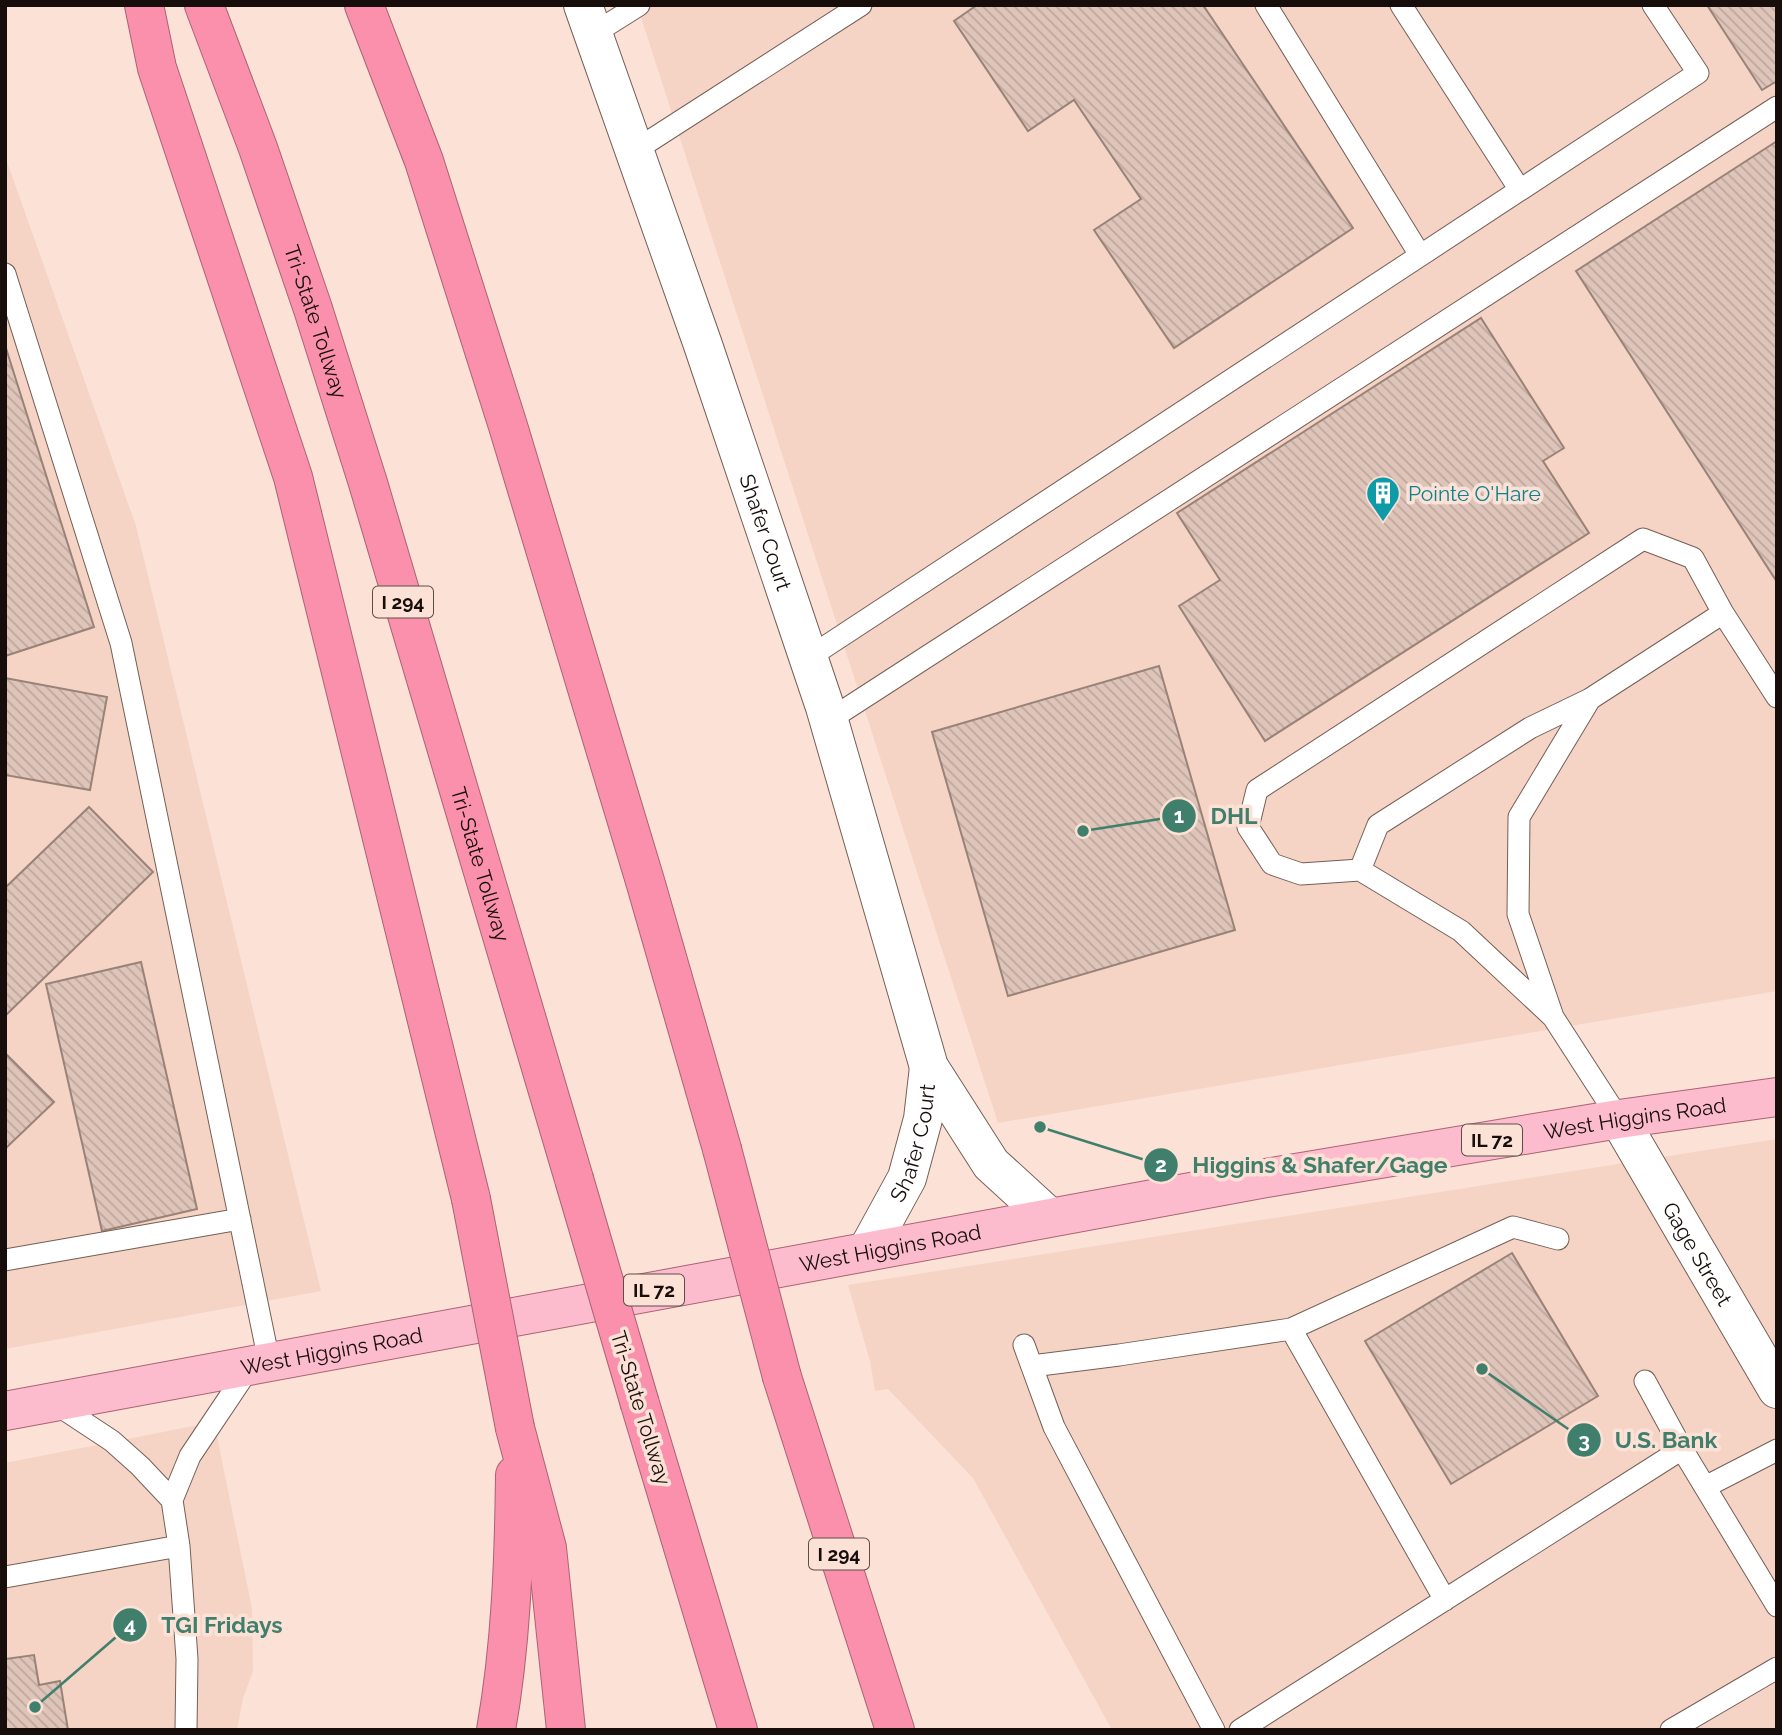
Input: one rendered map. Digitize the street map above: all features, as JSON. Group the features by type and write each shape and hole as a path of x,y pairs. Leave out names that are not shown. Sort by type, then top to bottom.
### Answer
{"highway":[{"path":"144,5 157,68 293,477 471,1199 515,1428 547,1548 566,1730"},
{"name":"I 294","path":"364,5 424,161 508,426 637,854 722,1149 782,1377 895,1730"},
{"name":"Tri-State Tollway","path":"209,17 297,260 368,482 738,1730"},
{"path":"496,1730 504,1683 514,1550 515,1428"}],"main road":[{"name":"West Higgins Road","path":"5,1411 1272,1177 1619,1119 1777,1097"}],"street":[{"name":"Shafer Court","path":"588,20 829,720 929,1067 990,1164 1049,1217"},
{"name":"Shafer Court","path":"867,1251 907,1178 923,1119 929,1067"},
{"name":"Gage Street","path":"1619,1119 1777,1389"}],"lane":[{"path":"588,20 639,5"},
{"path":"634,151 861,5"},
{"path":"1266,5 1420,255"},
{"path":"1401,5 1520,190"},
{"path":"808,658 1698,73 1653,5"},
{"path":"829,720 1777,107"},
{"path":"5,274 121,643 240,1219 261,1362 190,1456 172,1500 179,1546 187,1659 186,1730"},
{"path":"1619,1119 1553,1017 1461,931 1360,870 1301,874 1272,864 1248,827 1257,790 1643,539 1693,558 1723,613 1777,697"},
{"path":"1360,870 1378,825 1530,728 1590,699 1723,613"},
{"path":"1553,1017 1518,914 1520,817 1590,699"},
{"path":"5,1260 240,1219"},
{"path":"1032,1366 1291,1329 1513,1227 1558,1239"},
{"path":"1291,1329 1444,1600"},
{"path":"1024,1345 1054,1427 1214,1730"},
{"path":"1645,1381 1682,1449 1777,1606"},
{"path":"53,1402 111,1441 140,1466 172,1500"},
{"path":"1240,1730 1682,1449"},
{"path":"1705,1487 1777,1450"},
{"path":"5,1577 179,1546"},
{"path":"1671,1730 1777,1668"}],"shaded area":[{"path":"637,5 1777,5 1777,991 998,1123"},
{"path":"5,156 136,526 321,1291 5,1349"},
{"path":"1777,1139 1777,1730 1112,1730 973,1478 888,1389 875,1391 870,1361 848,1285"},
{"path":"214,1422 252,1608 253,1671 243,1698 237,1730 5,1730 5,1463"}],"building":[{"path":"977,5 1203,5 1353,228 1174,348 1094,230 1141,199 1074,100 1028,131 954,21"},
{"path":"1707,5 1777,5 1777,81 1762,90"},
{"path":"1777,141 1777,582 1576,271"},
{"name":"Pointe O'Hare","path":"1481,318 1564,448 1543,461 1589,533 1265,741 1179,606 1220,580 1177,513"},
{"path":"5,345 94,627 5,656"},
{"path":"1159,666 1235,930 1008,996 932,732"},
{"path":"5,678 107,697 90,790 5,775"},
{"path":"89,807 153,872 5,1016 5,888"},
{"path":"141,962 197,1209 102,1231 46,984"},
{"path":"5,1053 54,1102 5,1149"},
{"path":"1512,1253 1598,1396 1451,1484 1365,1341"},
{"path":"34,1655 39,1685 60,1681 68,1730 5,1730 5,1659"}],"place":[{"name":"Pointe O'Hare","path":"1383,523"},
{"name":"DHL","path":"1083,831"},
{"name":"Higgins & Shafer/Gage","path":"1040,1127"},
{"name":"U.S. Bank","path":"1482,1369"},
{"name":"TGI Fridays","path":"35,1707"}]}
